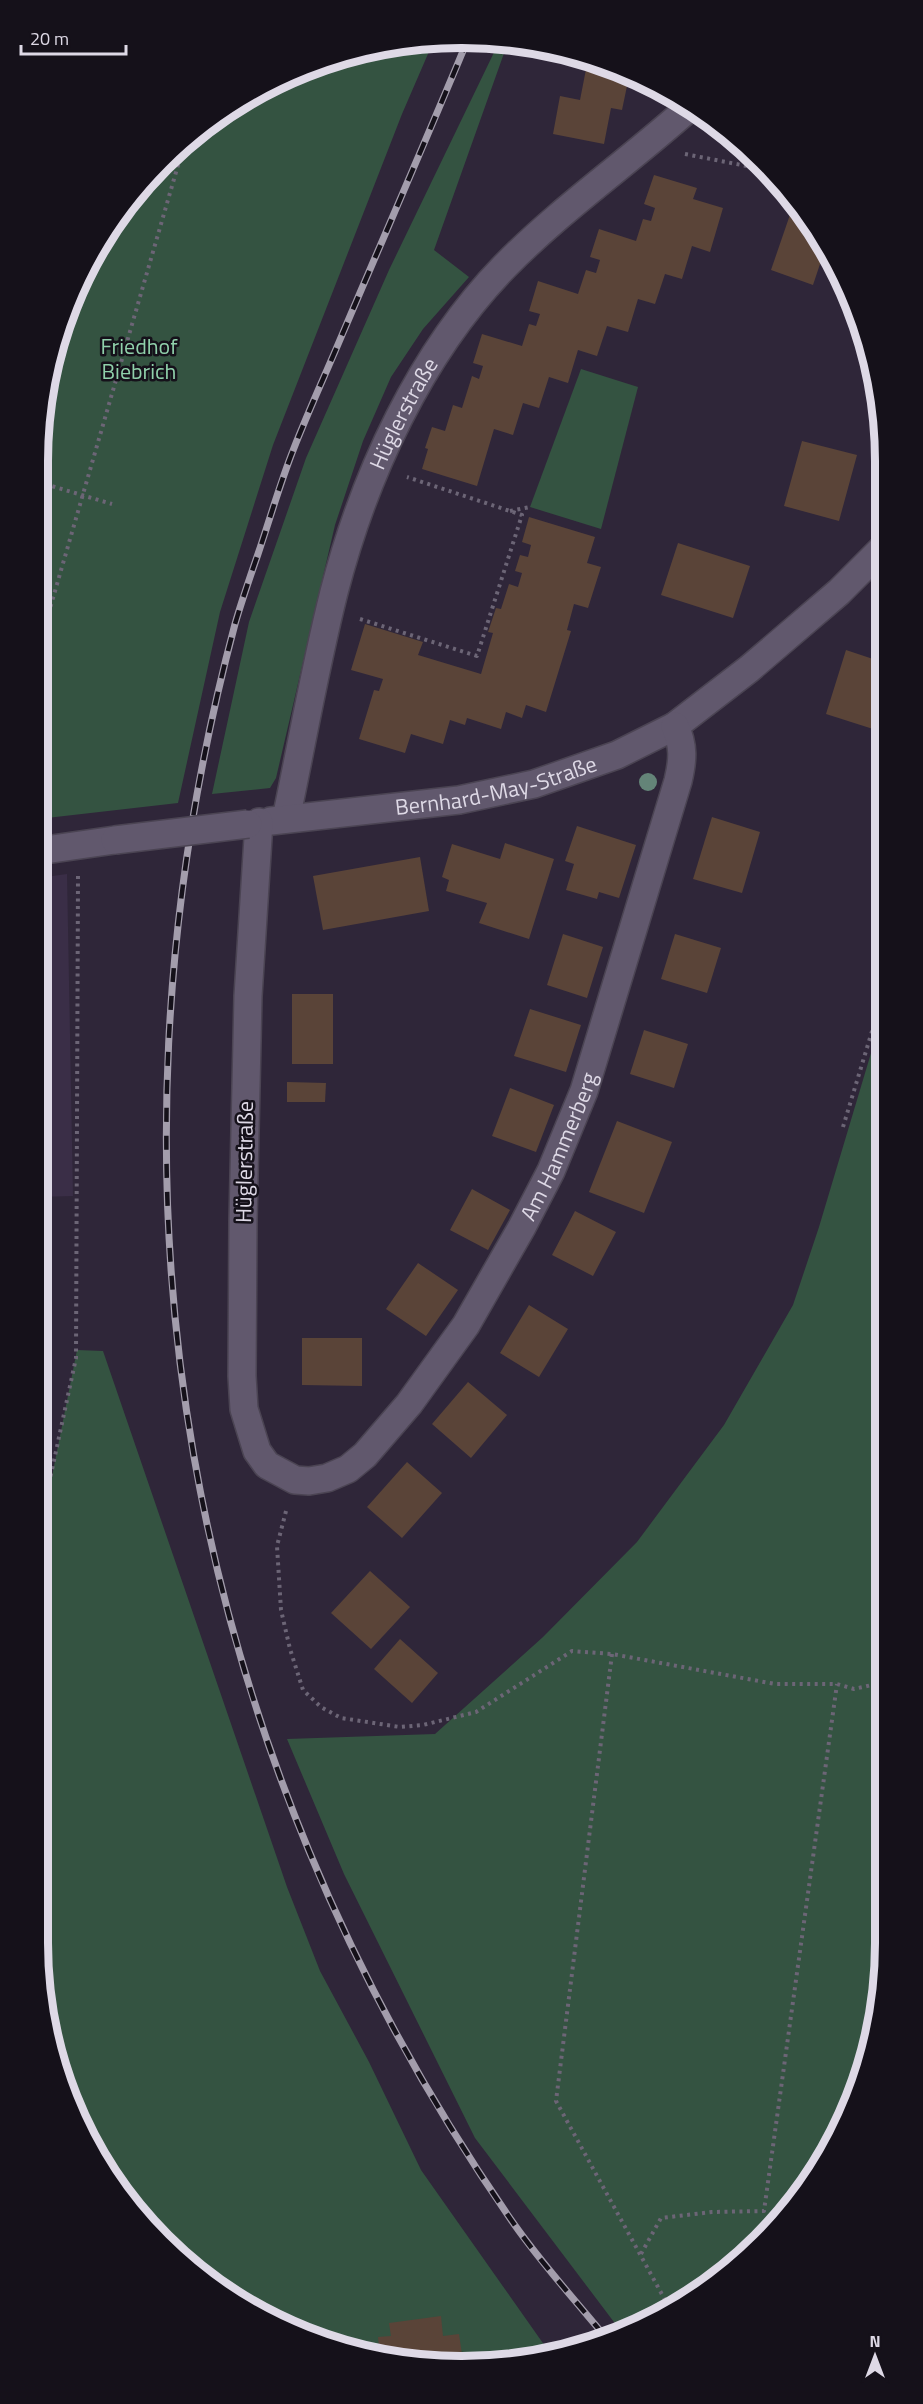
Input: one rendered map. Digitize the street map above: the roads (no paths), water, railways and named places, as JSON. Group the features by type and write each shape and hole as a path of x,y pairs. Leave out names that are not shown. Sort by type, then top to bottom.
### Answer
{"street":[{"name":"Hüglerstraße","path":"286,819 330,610 349,540 378,467 414,387 451,330 512,260 551,224 647,146 683,113"},
{"name":"Bernhard-May-Straße","path":"48,849 459,800 534,784 617,755 675,726 749,669 830,600 875,556"},
{"name":"Am Hammerberg","path":"295,1480 318,1479 348,1469 365,1455 409,1404 465,1325 522,1227 551,1171 584,1090 678,781 683,760 682,742 675,726"},
{"name":"Hüglerstraße","path":"253,823 243,1221 242,1376 244,1408 257,1451 267,1465 295,1480"}],"railway":[{"path":"464,48 294,448 235,624 190,834 169,1044 170,1251 194,1456 240,1656 309,1852 401,2041 514,2224 601,2332"}],"park label":[{"name":"Friedhof Biebrich","path":"139,358"}]}
